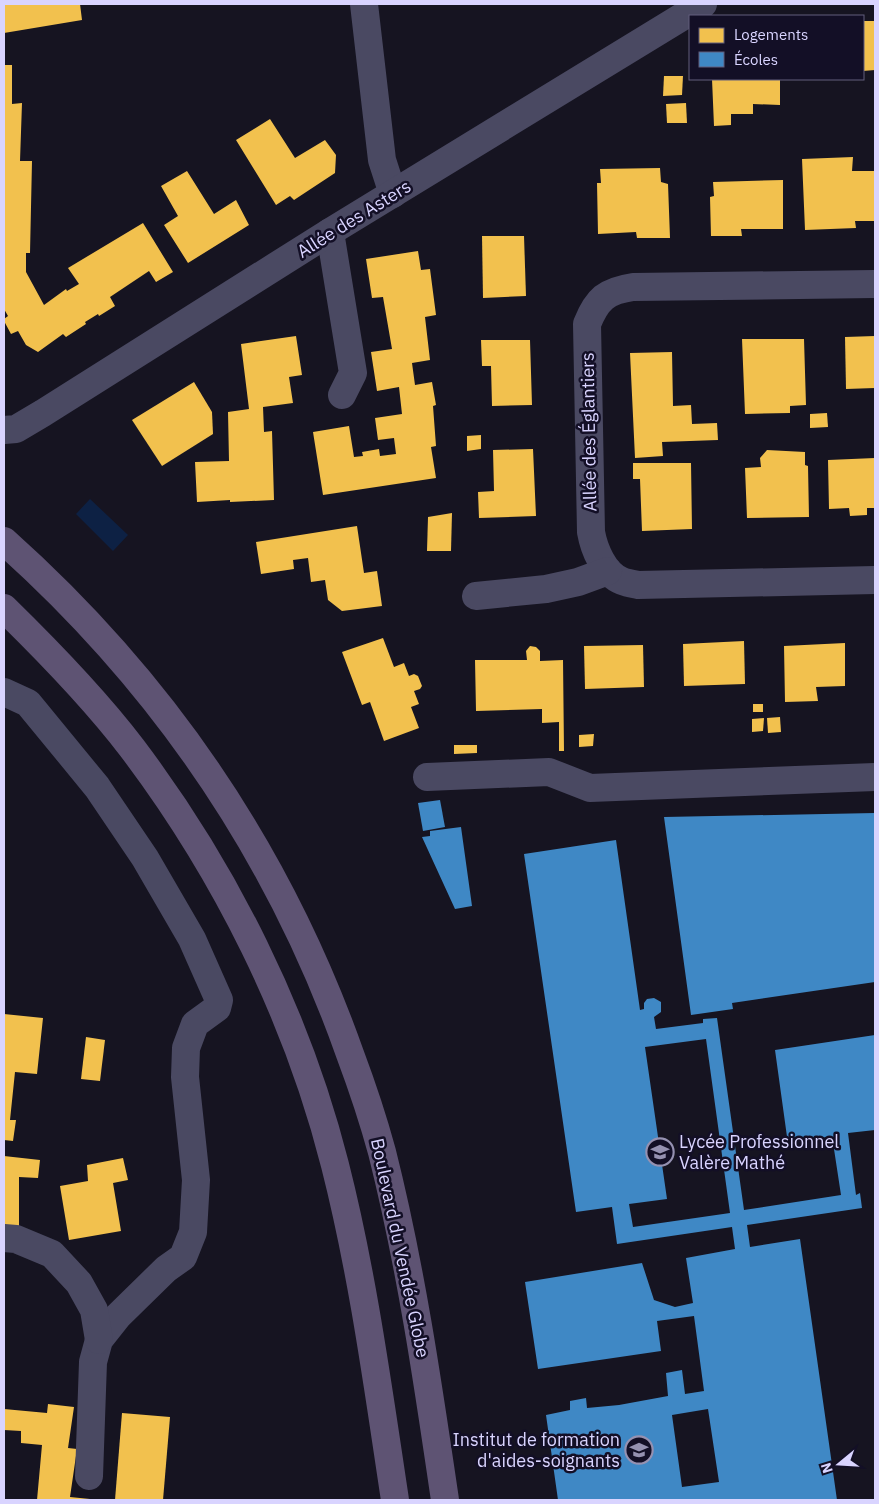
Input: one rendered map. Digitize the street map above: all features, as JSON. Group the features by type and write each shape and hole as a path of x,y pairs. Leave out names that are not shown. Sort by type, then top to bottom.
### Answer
{"main road":[{"name":"Boulevard du Vendée Globe","path":"4,542 27,562 125,664 210,772 247,830 280,890 311,954 342,1029 384,1159 412,1287 445,1500"},
{"path":"4,608 42,645 89,696 131,747 170,800 206,856 238,914 267,975 294,1037 337,1172 363,1295 395,1500"}],"street":[{"path":"364,4 382,160 393,194"},
{"name":"Allée des Asters","path":"4,430 16,429 43,413 330,232 703,4"},
{"path":"330,232 353,373 342,394"},
{"name":"Allée des Églantiers","path":"875,284 633,287 616,289 601,298 592,310 586,324 591,532 593,546 608,571 621,581 638,585 875,580"},
{"path":"476,596 546,589 578,582 608,571"},
{"path":"4,692 28,703 97,787 145,858 192,939 219,1000 217,1008 196,1024 186,1048 185,1077 196,1180 193,1232 183,1257 166,1270 118,1316 99,1340 93,1362 89,1476"},
{"path":"427,777 548,772 590,788 875,776"},
{"path":"4,1238 16,1238 52,1254 79,1283 94,1310 99,1340"}],"water":[{"path":"90,499 128,535 113,551 76,514"}],"building: Logements":[{"path":"4,4 80,4 82,20 4,33"},
{"path":"864,21 875,21 875,70 864,71"},
{"path":"4,65 12,65 12,104 22,103 20,161 32,161 30,253 26,253 26,272 44,305 66,289 67,291 79,284 68,268 143,223 173,272 156,282 149,271 110,297 115,306 85,322 86,324 66,337 63,334 38,352 26,345 18,331 11,334 4,321 8,316 4,309"},
{"path":"664,76 683,76 682,95 663,96"},
{"path":"712,80 780,80 780,105 753,104 753,114 731,114 731,125 714,126"},
{"path":"686,103 687,123 667,123 666,104"},
{"path":"270,119 295,158 325,140 336,155 335,173 294,200 290,196 276,205 236,140"},
{"path":"853,157 852,171 875,171 875,221 855,221 856,228 805,230 802,159"},
{"path":"660,168 661,182 668,184 670,238 637,238 636,232 598,234 597,183 601,183 600,169"},
{"path":"187,171 214,214 236,200 249,225 188,263 164,225 178,216 161,186"},
{"path":"783,180 783,229 741,229 742,236 711,236 710,197 714,196 713,182"},
{"path":"482,236 524,236 526,296 483,298"},
{"path":"418,251 421,270 430,269 436,315 425,317 430,360 412,363 415,385 432,382 436,405 433,406 436,446 431,447 436,478 323,495 313,432 349,426 354,457 363,456 362,452 379,449 380,456 396,454 394,438 378,440 375,418 402,414 399,387 377,391 371,352 392,349 383,297 372,298 366,259"},
{"path":"296,336 302,375 289,377 293,403 263,407 264,432 272,431 274,500 197,502 195,462 229,461 228,412 249,409 241,344"},
{"path":"875,336 875,388 846,389 845,337"},
{"path":"742,339 804,339 806,405 790,406 790,413 745,414"},
{"path":"481,340 530,340 532,405 492,406 491,366 482,366"},
{"path":"672,352 673,406 691,405 692,424 717,423 718,440 662,442 663,456 635,458 630,353"},
{"path":"194,382 212,412 213,434 162,466 132,420"},
{"path":"827,413 828,427 810,428 810,414"},
{"path":"481,435 481,449 467,451 467,436"},
{"path":"533,449 536,516 479,518 478,492 494,491 493,450"},
{"path":"767,450 805,452 805,465 808,466 809,517 747,518 745,468 761,467 760,458"},
{"path":"875,458 875,508 867,508 867,515 850,516 849,508 829,509 828,460"},
{"path":"633,463 691,463 692,529 642,531 640,479 633,479"},
{"path":"452,513 451,551 427,551 428,517"},
{"path":"357,526 364,573 377,571 382,606 342,611 328,600 325,580 311,582 308,558 293,560 294,569 261,574 256,542"},
{"path":"383,638 394,667 404,663 409,676 414,674 418,676 422,686 414,691 419,704 411,707 419,728 384,741 370,702 362,705 342,652"},
{"path":"744,641 745,684 684,686 683,644"},
{"path":"845,643 845,686 816,687 818,701 785,702 784,646"},
{"path":"643,645 644,687 585,689 584,646"},
{"path":"530,646 536,647 540,651 540,661 563,660 564,751 559,751 559,722 542,723 542,709 476,711 475,660 527,660 526,651"},
{"path":"753,704 763,704 763,712 753,712"},
{"path":"780,717 781,732 768,733 767,718"},
{"path":"764,718 763,731 752,732 752,719"},
{"path":"594,734 593,746 579,747 579,735"},
{"path":"454,745 477,745 477,753 454,754"},
{"path":"4,1014 43,1018 37,1074 15,1072 10,1120 16,1120 13,1141 4,1140"},
{"path":"86,1037 105,1040 100,1081 81,1079"},
{"path":"4,1156 40,1160 38,1178 19,1177 19,1226 4,1226"},
{"path":"123,1158 128,1180 113,1183 121,1231 69,1240 60,1186 88,1181 87,1165"},
{"path":"48,1404 74,1407 68,1448 77,1449 70,1497 90,1500 37,1500 42,1445 21,1443 21,1431 4,1430 4,1409 47,1413"},
{"path":"122,1413 170,1417 163,1500 115,1500"}],"building: Écoles":[{"path":"440,800 445,827 423,831 418,803"},
{"path":"875,813 875,982 732,1003 733,1009 691,1015 664,817"},
{"path":"461,827 472,906 455,909 422,837 430,836 430,831"},
{"path":"616,840 640,1010 644,1009 644,1003 647,999 654,998 661,1002 661,1012 654,1017 656,1029 703,1023 703,1019 717,1018 744,1210 841,1195 832,1136 788,1144 775,1050 875,1035 875,1130 848,1133 856,1195 860,1193 862,1208 747,1225 750,1247 800,1239 837,1500 558,1500 546,1415 570,1410 570,1401 586,1398 587,1408 619,1405 668,1396 666,1373 682,1370 685,1394 704,1391 694,1316 657,1321 661,1351 538,1369 525,1282 642,1263 654,1300 675,1307 693,1303 686,1258 735,1249 732,1227 617,1244 612,1207 576,1212 524,854","holes":["706,1039 730,1213 633,1227 629,1204 667,1199 645,1047","708,1409 719,1482 682,1487 672,1415"]}],"place":[{"name":"Lycée Professionnel Valère Mathé","path":"660,1152"},
{"name":"Institut de formation d'aides-soignants","path":"639,1450"}]}
